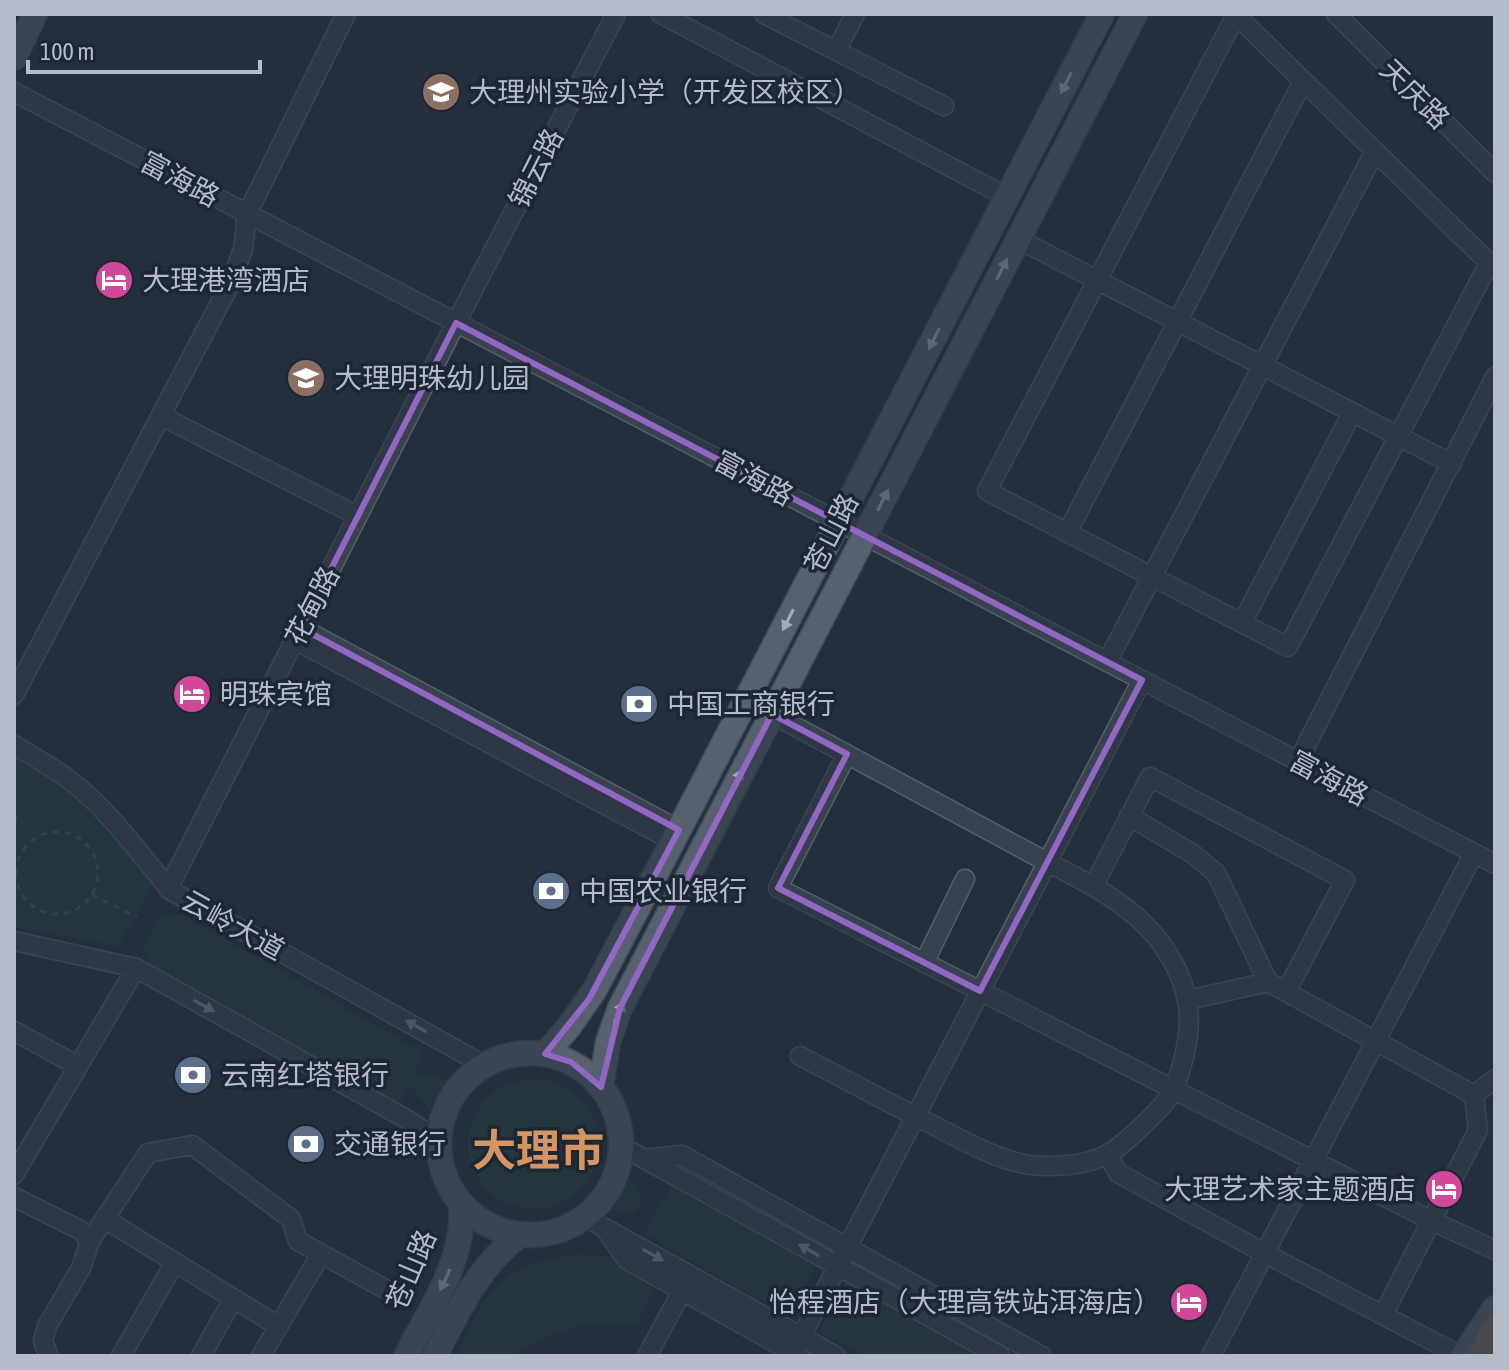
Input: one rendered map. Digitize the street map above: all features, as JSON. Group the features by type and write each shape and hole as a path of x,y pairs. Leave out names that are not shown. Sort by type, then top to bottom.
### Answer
{"highway":[{"path":"1483,1356 1495,1331"}],"main road":[{"path":"14,23 18,14"},
{"path":"14,58 35,14"},
{"name":"苍山路","path":"545,1054 589,999 1102,14"},
{"name":"苍山路","path":"601,1087 608,1042 620,1008 1135,14"},
{"path":"537,1053 571,1062 586,1071 601,1087 616,1113 621,1146 618,1167 600,1202 595,1222 551,1233 520,1235 485,1224 461,1205 446,1180 438,1152 439,1135 449,1102 470,1075 484,1065 509,1055 537,1053"},
{"name":"苍山路","path":"406,1356 453,1261 461,1230 461,1205"},
{"name":"苍山路","path":"435,1356 476,1280 495,1256 520,1235"},
{"path":"1462,1356 1495,1308"}],"street":[{"path":"14,695 230,284 243,249 247,214 346,14"},
{"name":"锦云路","path":"456,323 616,14"},
{"path":"661,14 1007,197"},
{"path":"764,14 794,21 836,51 944,106"},
{"path":"836,51 855,14"},
{"name":"天庆路","path":"1336,14 1495,173"},
{"path":"1236,15 1303,81 1489,263 1288,647 987,491 1236,15"},
{"path":"1067,533 1303,81"},
{"name":"富海路","path":"14,92 1495,864"},
{"path":"1107,662 1375,151"},
{"path":"1018,239 1452,464"},
{"name":"花甸路","path":"168,889 456,323"},
{"path":"1298,761 1495,377"},
{"path":"1242,623 1352,413"},
{"path":"161,416 358,516"},
{"path":"298,634 676,836"},
{"path":"796,1350 1142,680"},
{"path":"772,714 1094,885 1147,926 1172,959 1188,1000 1188,1044 1174,1090 1148,1122 1107,1154 1076,1164 1046,1166 1009,1161 915,1117 800,1056"},
{"name":"云岭大道","path":"14,745 68,779 94,802 168,889 484,1065"},
{"path":"847,754 778,888 1432,1221 1495,1250"},
{"path":"1094,885 1150,777 1345,880 1286,992"},
{"path":"1129,816 1193,854 1216,873 1268,982 1474,1095"},
{"path":"1211,1356 1474,853"},
{"path":"924,963 965,879"},
{"path":"14,941 136,968 408,1120 427,1133 438,1152"},
{"path":"14,1175 136,968"},
{"path":"1188,1000 1268,982"},
{"path":"14,1031 78,1066"},
{"path":"1474,1095 1495,1079"},
{"path":"1383,1315 1478,1130 1474,1095"},
{"path":"49,1356 43,1341 47,1326 81,1268 90,1241 148,1153 192,1145 291,1219 298,1241 385,1289"},
{"path":"621,1146 1000,1356"},
{"path":"1107,1154 1118,1173 1462,1356"},
{"path":"644,1159 682,1155 1042,1356"},
{"path":"14,1197 80,1230 90,1241"},
{"path":"105,1219 278,1326"},
{"path":"595,1222 627,1260 682,1291 796,1350 836,1356"},
{"path":"595,1222 796,1350"},
{"path":"261,1356 321,1254"},
{"path":"121,1356 175,1262"},
{"path":"647,1356 682,1291"},
{"path":"201,1356 233,1299"}],"path":[{"path":"14,804 14,836"},
{"path":"66,832 76,836 85,843 97,862 98,873 92,895 85,903 65,913 43,912 33,907 25,899 16,879 21,854 33,839 43,834 66,832"},
{"path":"14,850 21,854"},
{"path":"92,895 137,917"}],"highlighted area":[{"path":"456,323 1142,680 980,991 778,888 847,754 772,714 620,1008 601,1087 571,1062 545,1054 589,999 679,830 301,628"}],"green space":[{"path":"14,758 52,779 75,797 154,881 119,946 14,926"},
{"path":"183,915 423,1052 414,1072 454,1081 435,1117 411,1086 398,1104 152,970 143,949 159,917"},
{"path":"533,1079 558,1084 579,1098 593,1119 598,1144 593,1169 579,1190 558,1204 533,1209 508,1204 487,1190 473,1169 468,1144 473,1119 487,1098 508,1084"},
{"path":"629,1179 643,1199 635,1212 611,1210"},
{"path":"673,1183 817,1264 787,1315 644,1234"},
{"path":"580,1254 612,1257 656,1283 637,1324 577,1327 541,1339 513,1356 455,1356 485,1300 504,1281 540,1262"},
{"path":"851,1274 996,1356 863,1356 819,1331"}],"place":[{"name":"大理州实验小学（开发区校区）","path":"441,92"},
{"name":"大理港湾酒店","path":"114,280"},
{"name":"大理明珠幼儿园","path":"306,378"},
{"name":"明珠宾馆","path":"192,694"},
{"name":"中国工商银行","path":"639,704"},
{"name":"中国农业银行","path":"551,891"},
{"name":"云南红塔银行","path":"193,1075"},
{"name":"交通银行","path":"306,1144"},
{"name":"大理艺术家主题酒店","path":"1444,1189"},
{"name":"怡程酒店（大理高铁站洱海店）","path":"1189,1302"}],"district":[{"name":"大理市","path":"538,1151"}]}
